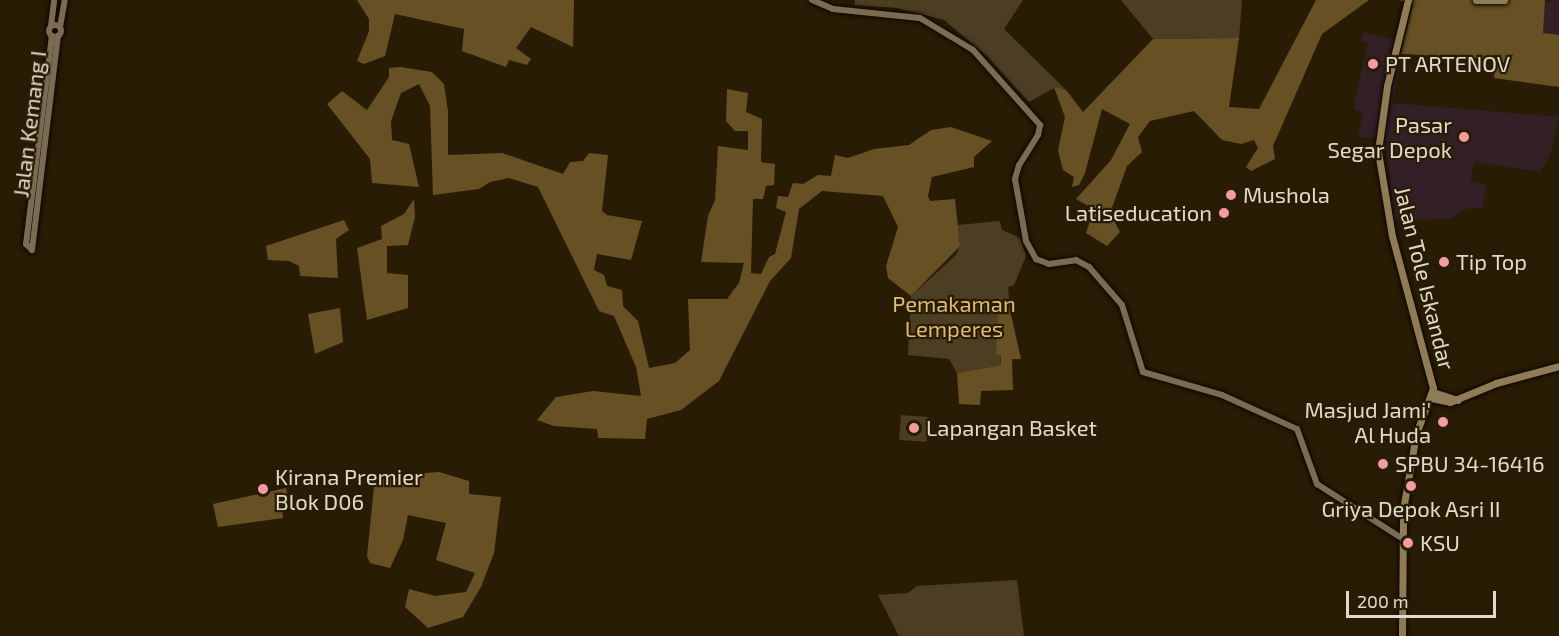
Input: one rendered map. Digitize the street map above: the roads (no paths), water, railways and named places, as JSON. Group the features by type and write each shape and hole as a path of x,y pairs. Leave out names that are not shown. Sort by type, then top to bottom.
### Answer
{"main road":[{"name":"Jalan Tole Iskandar","path":"1402,636 1400,537 1414,445 1432,395 1427,356 1392,236 1378,151 1387,86 1408,0"},
{"path":"1476,0 1504,0"},
{"path":"1432,395 1458,400 1496,383 1559,366"}],"street":[{"name":"Jalan Kemang I","path":"54,0 51,26 55,36 32,250 27,244 55,36 60,27 65,0"},
{"path":"812,0 833,9 921,18 973,50 1039,123 1038,135 1019,165 1015,179 1026,241 1036,259 1049,264 1076,260 1089,267 1122,305 1143,372 1222,395 1297,429 1317,484 1400,537"},
{"path":"51,26 60,27"}],"place":[{"name":"PT ARTENOV","path":"1373,64"},
{"name":"Pasar Segar Depok","path":"1464,137"},
{"name":"Mushola","path":"1231,195"},
{"name":"Latiseducation","path":"1224,213"},
{"name":"Tip Top","path":"1444,262"},
{"name":"Masjud Jami' Al Huda","path":"1443,422"},
{"name":"Lapangan Basket","path":"914,428"},
{"name":"SPBU 34-16416","path":"1383,464"},
{"name":"Griya Depok Asri II","path":"1411,486"},
{"name":"Kirana Premier Blok D06","path":"263,489"},
{"name":"KSU","path":"1408,543"}],"park label":[{"name":"Pemakaman Lemperes","path":"954,316"}]}
